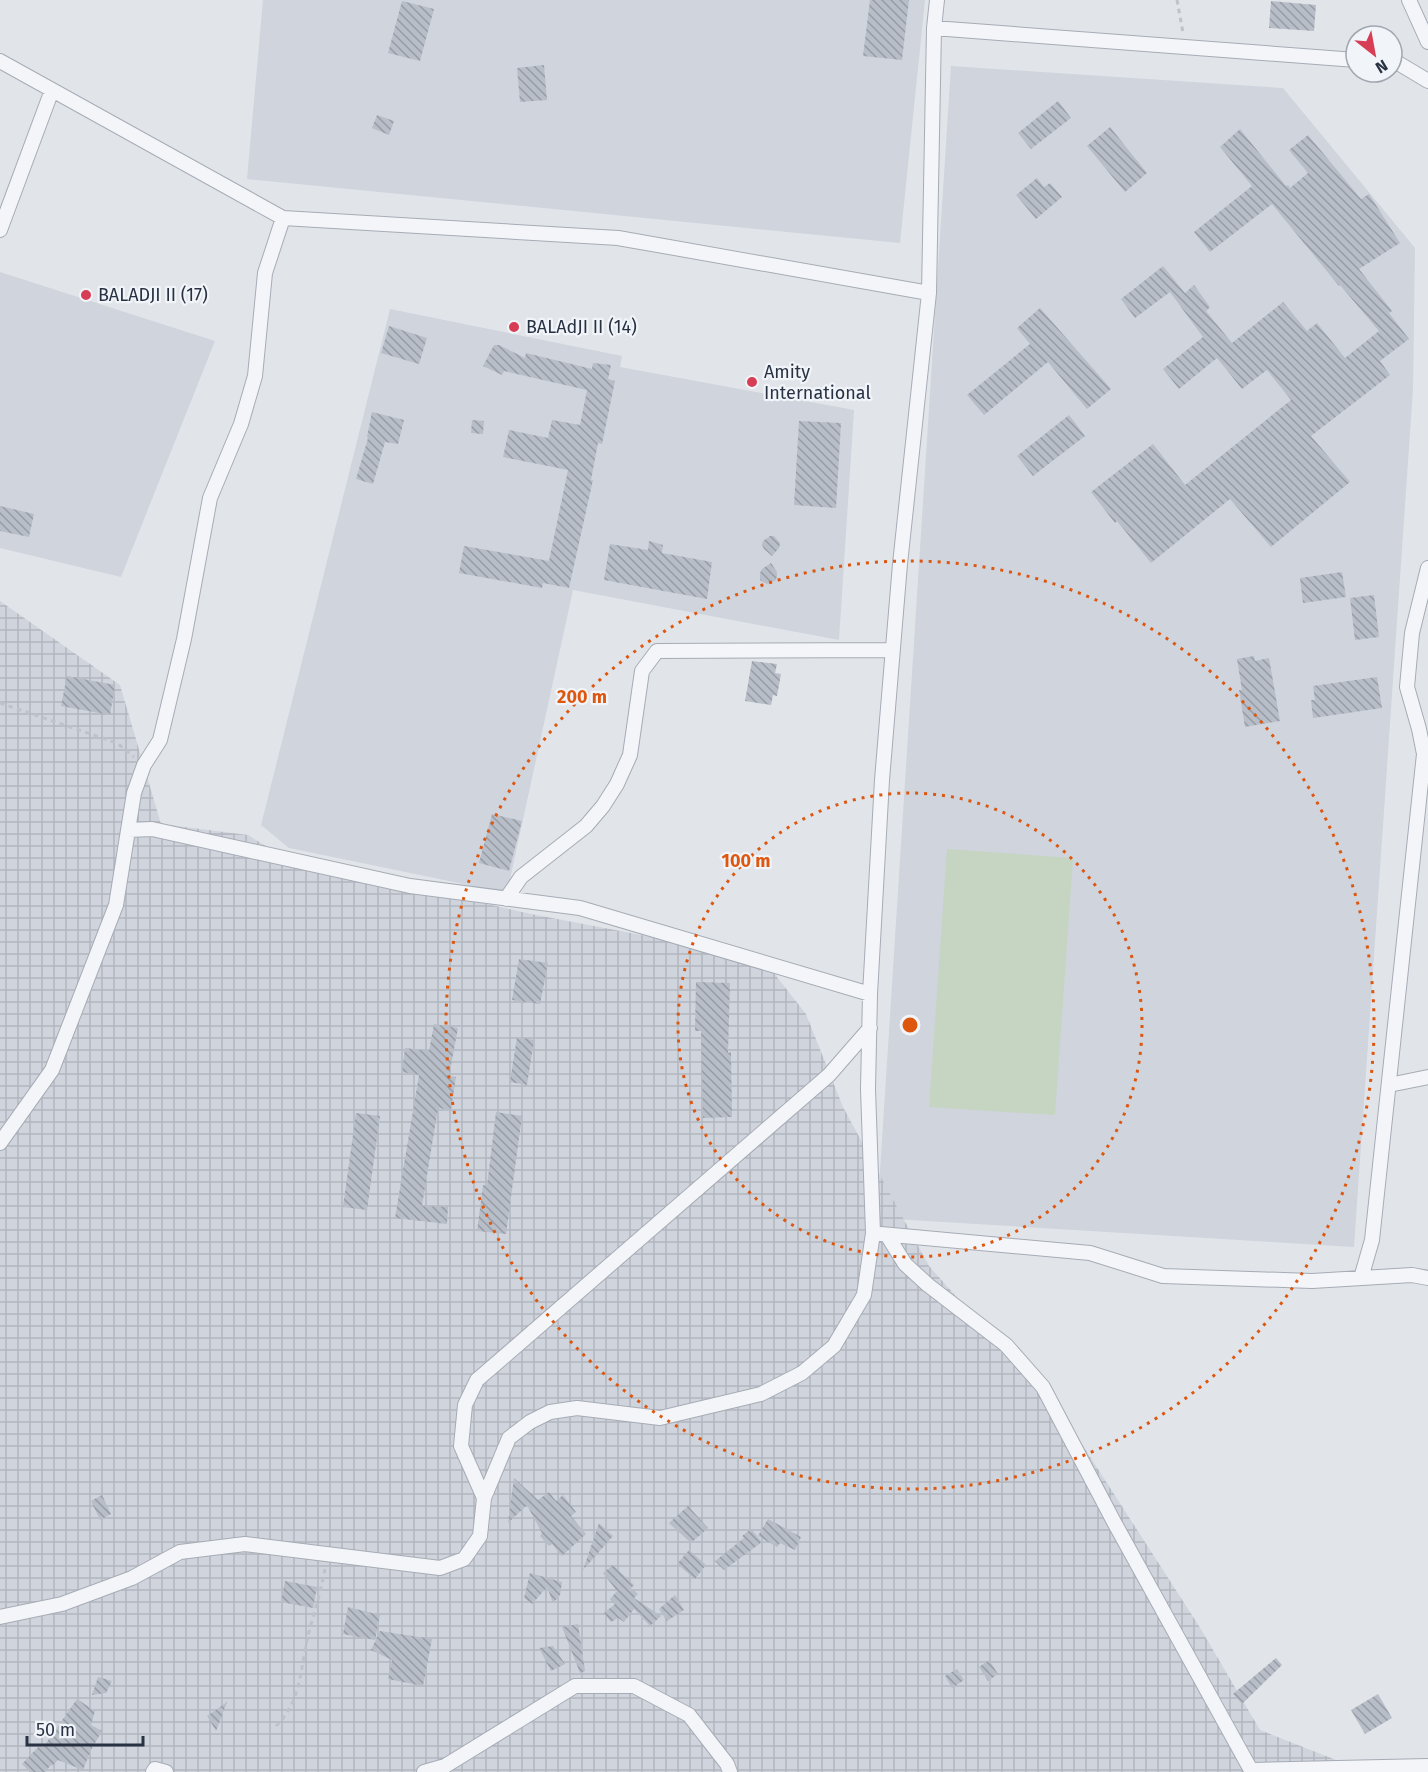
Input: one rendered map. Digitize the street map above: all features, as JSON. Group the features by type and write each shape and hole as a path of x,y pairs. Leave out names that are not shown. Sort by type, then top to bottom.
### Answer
{"street":[{"path":"0,1617 62,1604 132,1578 180,1552 245,1544 440,1568 464,1559 480,1536 484,1498 509,1438 530,1422 550,1412 577,1408 660,1418 760,1394 802,1373 834,1346 864,1295 873,1233 868,1089 870,994 882,780 901,553 929,293 934,28 937,0"},
{"path":"1409,0 1428,42"},
{"path":"934,28 1344,59"},
{"path":"0,61 283,218 618,238 929,293"},
{"path":"1404,67 1428,81"},
{"path":"0,230 52,90"},
{"path":"0,1143 52,1070 116,905 134,793 144,765 160,740 184,639 210,498 241,424 255,376 265,273 283,218"},
{"path":"1361,1278 1372,1240 1424,754 1407,687 1412,633 1428,567"},
{"path":"506,899 521,877 586,826 603,806 617,784 630,755 642,671 657,651 892,650"},
{"path":"128,830 152,829 410,886 580,908 870,994"},
{"path":"484,1498 461,1446 465,1405 477,1380 829,1075 870,1028"},
{"path":"1389,1085 1428,1077"},
{"path":"873,1233 1090,1253 1162,1276 1312,1281 1412,1275 1428,1278"},
{"path":"887,1234 905,1264 928,1285 1006,1345 1043,1387 1114,1522 1252,1771 1428,1766"},
{"path":"424,1772 445,1766 575,1686 634,1686 689,1715 727,1764 730,1772"},
{"path":"153,1772 155,1769 166,1772"}],"path":[{"path":"1177,0 1185,46"},
{"path":"0,703 117,743 144,765"},
{"path":"276,1726 294,1702 328,1555"}],"shaded area":[{"path":"263,0 925,0 900,243 247,179"},
{"path":"951,66 1283,88 1415,248 1413,389 1354,1247 877,1218"},
{"path":"0,272 215,341 121,577 0,548"},
{"path":"390,309 622,356 620,367 854,410 839,640 573,590 507,893 289,848 261,825"},
{"path":"0,601 120,685 161,824 248,835 296,865 401,884 531,914 762,958 806,1014 843,1107 929,1266 1067,1421 1199,1626 1260,1730 1349,1765 1428,1772 0,1772"}],"green space":[{"path":"947,849 1073,858 1055,1115 929,1107"}],"building":[{"path":"870,0 909,0 902,60 863,56"},
{"path":"402,1 434,9 420,61 388,53"},
{"path":"1271,1 1316,5 1314,31 1269,28"},
{"path":"544,65 547,100 520,102 517,68"},
{"path":"1058,101 1071,118 1031,149 1018,133"},
{"path":"377,115 394,121 389,135 372,128"},
{"path":"1110,127 1147,173 1125,192 1087,146"},
{"path":"1240,129 1286,186 1290,188 1308,173 1289,150 1308,135 1361,199 1369,194 1400,243 1359,269 1392,311 1389,313 1409,339 1380,361 1390,375 1311,436 1350,482 1271,547 1230,499 1151,563 1091,492 1153,444 1185,485 1291,400 1267,370 1242,389 1217,358 1179,389 1163,369 1203,337 1170,292 1135,318 1121,299 1163,266 1185,293 1194,285 1210,307 1206,311 1232,343 1283,302 1307,331 1317,323 1345,358 1379,331 1272,204 1210,252 1194,232 1252,186 1220,147"},
{"path":"1037,178 1044,187 1050,183 1062,197 1036,219 1016,195"},
{"path":"1040,308 1111,389 1087,409 1048,362 984,415 967,395 1030,344 1017,328"},
{"path":"389,326 427,338 419,364 381,353"},
{"path":"494,345 499,345 525,358 526,353 592,369 593,363 611,365 608,379 615,381 602,444 598,443 591,480 593,480 569,588 543,583 542,588 459,573 464,546 549,561 568,470 503,457 509,430 548,438 552,420 580,425 587,390 504,371 502,375 483,366"},
{"path":"372,412 404,420 398,444 385,442 373,484 356,479 368,438"},
{"path":"1069,415 1085,436 1033,476 1017,456"},
{"path":"472,420 484,421 483,434 471,433"},
{"path":"799,421 841,423 836,508 794,505"},
{"path":"0,506 34,514 29,537 0,531"},
{"path":"774,536 780,543 772,556 762,545 763,541"},
{"path":"649,541 663,545 662,553 712,562 707,599 604,580 610,544 648,550"},
{"path":"771,563 777,572 777,577 775,581 767,584 760,580 760,573"},
{"path":"1342,572 1346,597 1303,603 1300,578"},
{"path":"1374,595 1379,637 1355,640 1350,598"},
{"path":"1254,656 1255,661 1269,658 1280,721 1245,727 1237,659"},
{"path":"752,661 777,664 775,673 781,674 777,696 773,695 771,705 745,701"},
{"path":"67,676 115,685 110,715 61,706"},
{"path":"1377,677 1382,708 1313,718 1311,700 1315,700 1313,686"},
{"path":"492,814 522,821 509,871 479,863"},
{"path":"519,959 548,963 540,1004 512,1000"},
{"path":"696,982 730,983 728,1053 731,1052 732,1117 703,1118 701,1031 695,1031"},
{"path":"434,1024 458,1028 449,1076 456,1077 451,1110 438,1108 422,1206 448,1207 447,1224 395,1218 419,1075 402,1072 405,1048 429,1051"},
{"path":"517,1037 534,1040 527,1085 510,1082"},
{"path":"496,1112 522,1116 506,1234 477,1231 483,1185 487,1186"},
{"path":"356,1113 380,1116 367,1210 343,1207"},
{"path":"514,1478 538,1500 549,1492 556,1501 563,1495 576,1512 571,1516 586,1534 562,1556 552,1544 549,1546 540,1536 542,1533 527,1505 508,1523"},
{"path":"102,1495 111,1514 100,1520 91,1501"},
{"path":"688,1506 708,1528 691,1543 669,1523"},
{"path":"768,1519 801,1537 795,1550 780,1543 777,1547 758,1536"},
{"path":"599,1523 613,1536 583,1570"},
{"path":"751,1529 762,1542 724,1570 715,1561 744,1538 742,1536"},
{"path":"689,1550 706,1565 695,1579 677,1564"},
{"path":"613,1565 634,1585 631,1588 638,1594 634,1598 661,1616 650,1626 634,1609 624,1622 618,1618 611,1622 604,1613 615,1604 610,1599 617,1591 603,1573"},
{"path":"530,1573 562,1582 560,1595 553,1603 547,1587 532,1604 524,1598"},
{"path":"285,1581 317,1587 313,1608 281,1602"},
{"path":"675,1595 684,1610 667,1621 659,1609"},
{"path":"348,1607 380,1615 375,1640 343,1634"},
{"path":"578,1624 585,1671 580,1673 562,1627"},
{"path":"380,1631 432,1639 423,1686 388,1679 392,1660 371,1650"},
{"path":"553,1646 565,1664 551,1671 539,1648"},
{"path":"1276,1658 1282,1665 1242,1704 1233,1694"},
{"path":"989,1660 998,1674 988,1681 979,1667"},
{"path":"957,1669 964,1680 952,1688 945,1676"},
{"path":"98,1677 112,1681 106,1693 92,1695"},
{"path":"1378,1694 1392,1718 1365,1734 1351,1710"},
{"path":"77,1699 95,1711 91,1725 102,1731 83,1770 58,1760 45,1772 30,1772 22,1764 41,1744 44,1746"},
{"path":"227,1702 216,1731 207,1716"}],"place":[{"name":"BALADJI II (17)","path":"86,295"},
{"name":"BALAdJI II (14)","path":"514,327"},
{"name":"Amity International","path":"752,382"}]}
